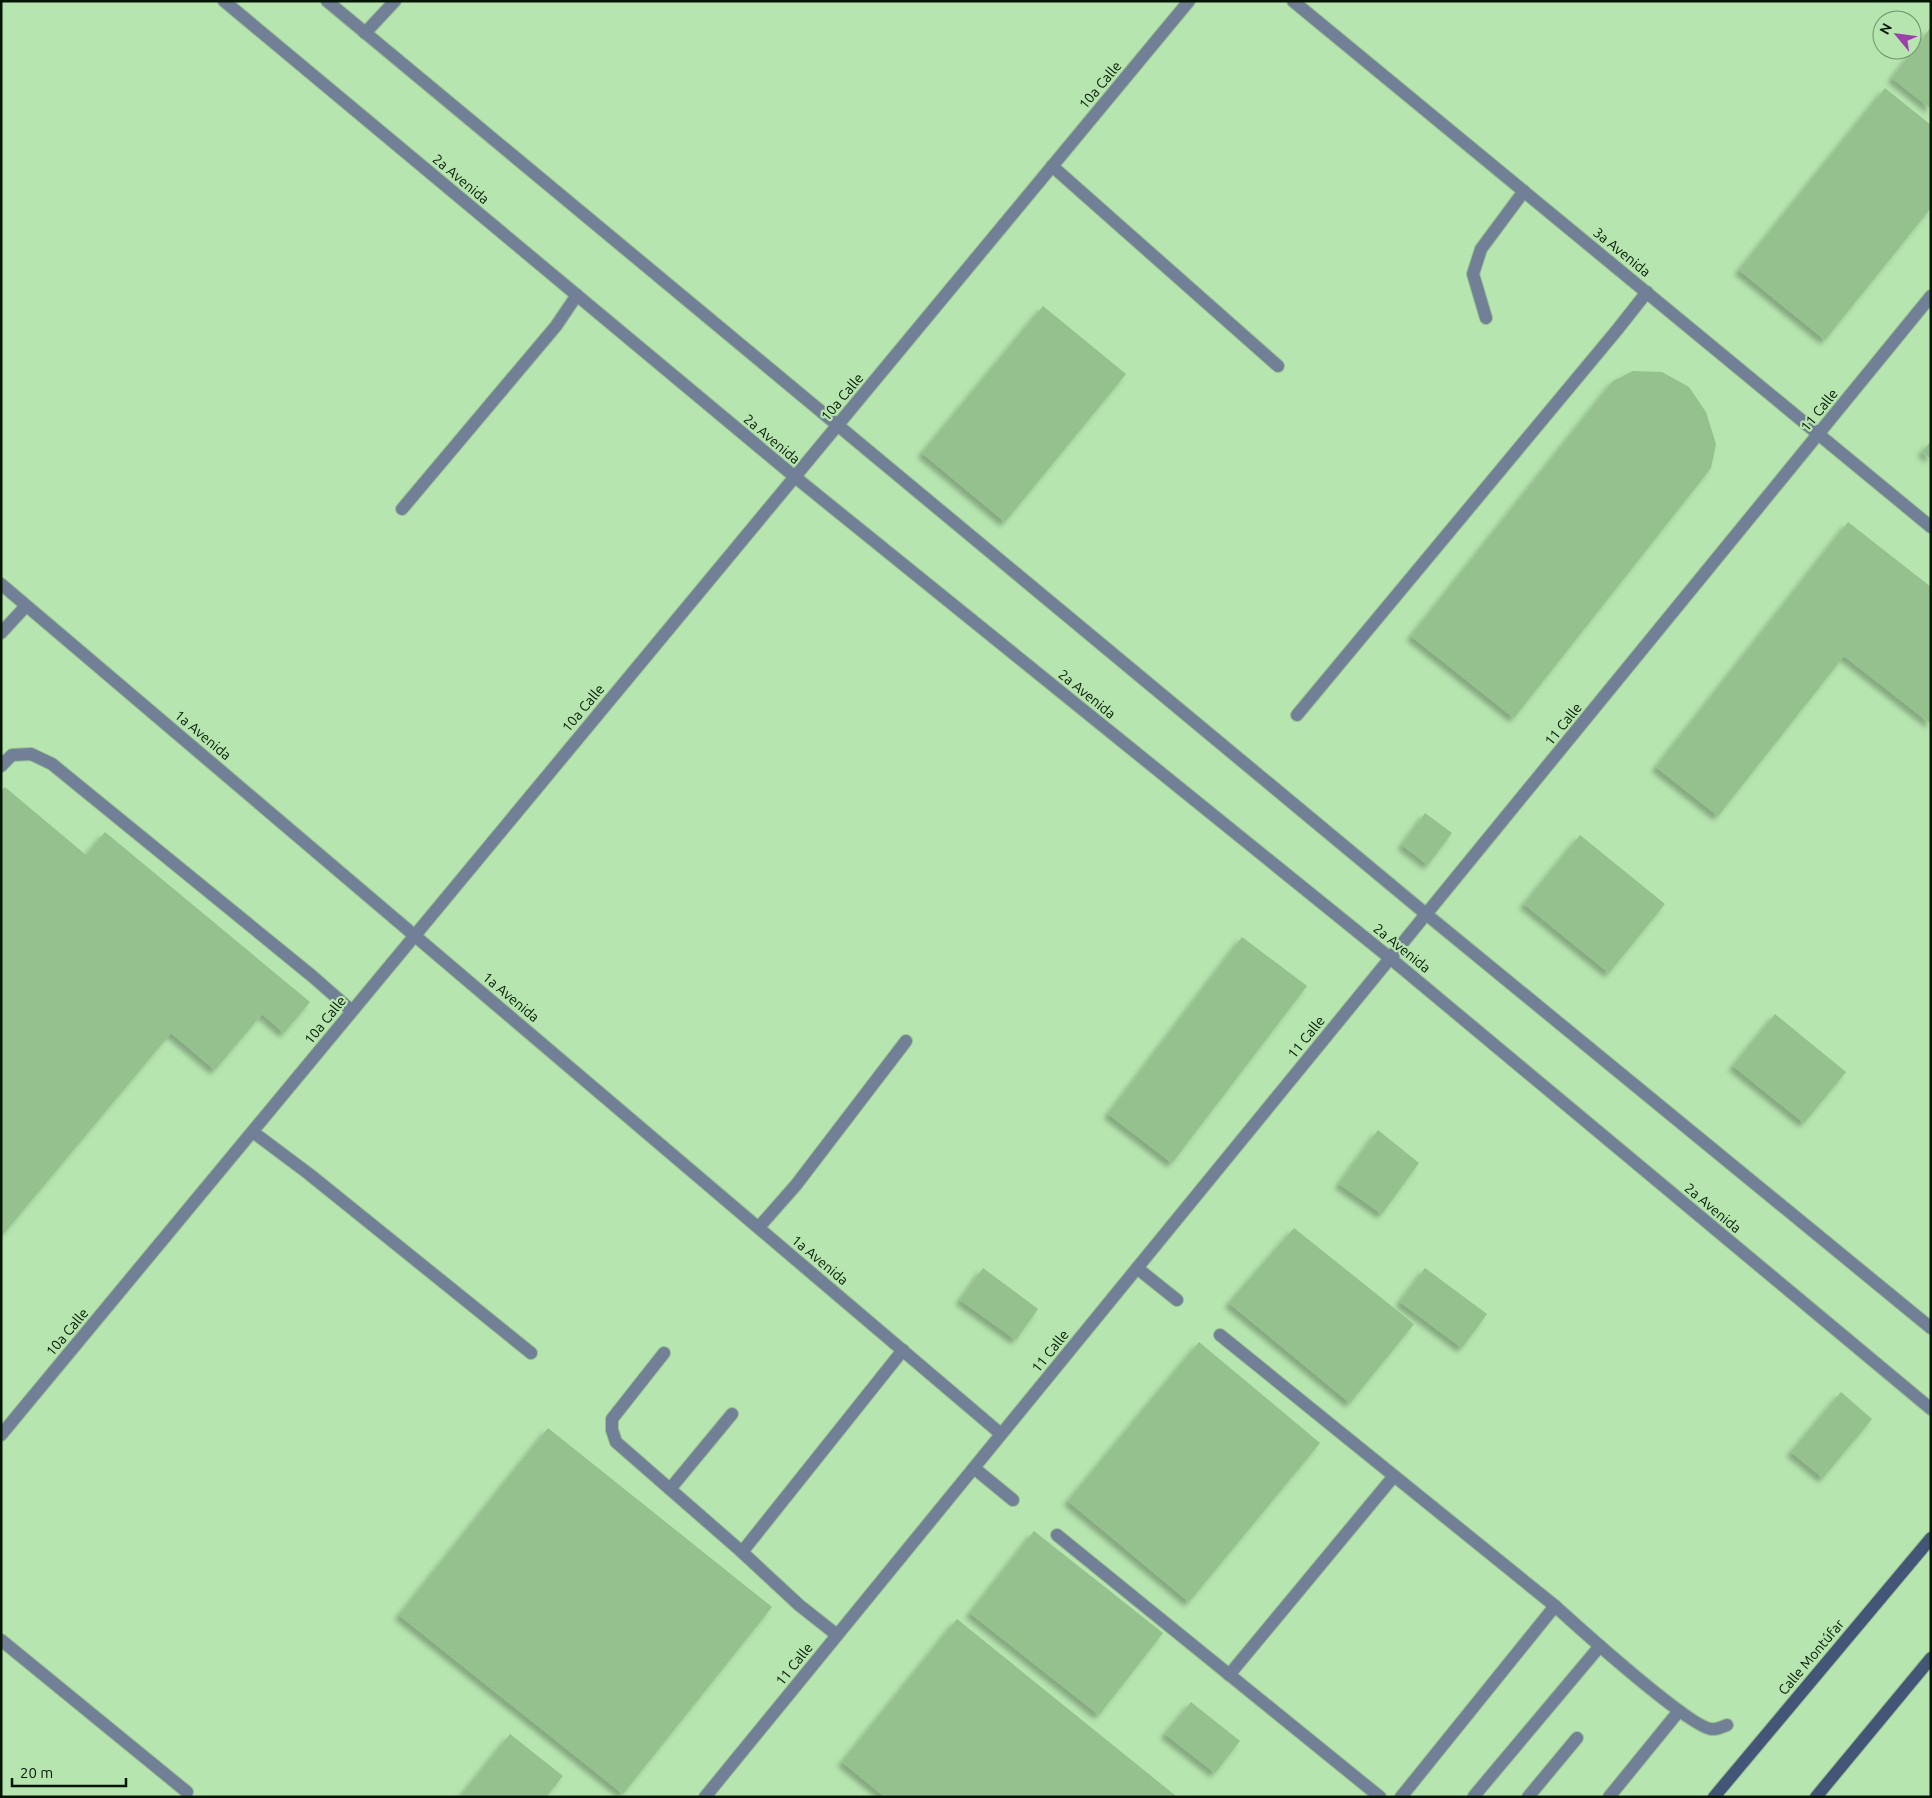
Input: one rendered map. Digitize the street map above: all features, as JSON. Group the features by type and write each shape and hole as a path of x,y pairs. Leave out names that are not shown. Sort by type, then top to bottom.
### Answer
{"main road":[{"name":"Calle Montúfar","path":"1714,1797 1931,1538"},
{"path":"1816,1797 1931,1658"}],"street":[{"name":"2a Avenida","path":"224,1 795,477 1390,958 1931,1409"},
{"path":"327,1 1426,914 1931,1328"},
{"path":"365,33 396,1"},
{"name":"10a Calle","path":"1,1435 1189,1"},
{"name":"3a Avenida","path":"1293,1 1931,526"},
{"path":"1052,166 1278,366"},
{"path":"1486,318 1472,274 1481,249 1524,191"},
{"path":"1297,715 1647,292"},
{"path":"402,509 556,326 577,295"},
{"name":"11 Calle","path":"705,1797 1931,296"},
{"name":"1a Avenida","path":"1,584 1001,1434"},
{"path":"1,633 26,606"},
{"path":"1,766 12,755 22,754 31,754 52,764 312,976 352,1011"},
{"path":"758,1227 796,1185 906,1041"},
{"path":"253,1132 309,1174 531,1353"},
{"path":"1137,1268 1177,1300"},
{"path":"1220,1335 1555,1606 1679,1711 1696,1723 1712,1730 1727,1725"},
{"path":"742,1552 903,1350"},
{"path":"664,1354 612,1419 612,1430 616,1442 742,1552 799,1605 836,1635"},
{"path":"670,1489 732,1414"},
{"path":"974,1468 1013,1500"},
{"path":"1229,1676 1394,1476"},
{"path":"1057,1535 1380,1797"},
{"path":"1401,1797 1555,1606"},
{"path":"1,1640 187,1792"},
{"path":"1474,1796 1600,1646"},
{"path":"1609,1797 1679,1711"},
{"path":"1528,1797 1576,1738"}],"building":[{"path":"1931,27 1931,109 1892,78 1906,60 1922,60 1922,39"},
{"path":"1885,88 1931,125 1931,208 1825,340 1739,270"},
{"path":"1043,306 1126,374 1005,522 922,453"},
{"path":"1633,371 1662,372 1689,387 1706,412 1716,444 1711,468 1514,718 1411,636 1613,381"},
{"path":"1931,441 1931,459 1922,452"},
{"path":"1848,522 1931,587 1931,724 1844,656 1718,816 1656,767"},
{"path":"5,787 86,855 105,832 310,1002 284,1033 262,1014 215,1070 171,1033 1,1237 1,791"},
{"path":"1425,813 1452,833 1428,865 1402,845"},
{"path":"1580,835 1665,904 1609,973 1524,904"},
{"path":"1242,937 1307,986 1172,1163 1108,1114"},
{"path":"1775,1014 1846,1072 1804,1123 1733,1066"},
{"path":"1378,1130 1419,1163 1382,1214 1339,1184"},
{"path":"1294,1228 1414,1324 1350,1403 1229,1303"},
{"path":"983,1268 1038,1309 1016,1340 960,1300"},
{"path":"1425,1268 1487,1314 1462,1348 1400,1302"},
{"path":"1199,1342 1320,1443 1189,1602 1068,1501"},
{"path":"1841,1392 1872,1419 1823,1478 1791,1452"},
{"path":"548,1428 772,1607 623,1794 399,1615"},
{"path":"1034,1531 1163,1633 1099,1715 970,1613"},
{"path":"957,1619 1176,1797 885,1797 842,1762"},
{"path":"1191,1702 1240,1741 1215,1773 1165,1734"},
{"path":"510,1734 563,1776 546,1797 460,1797"}]}
